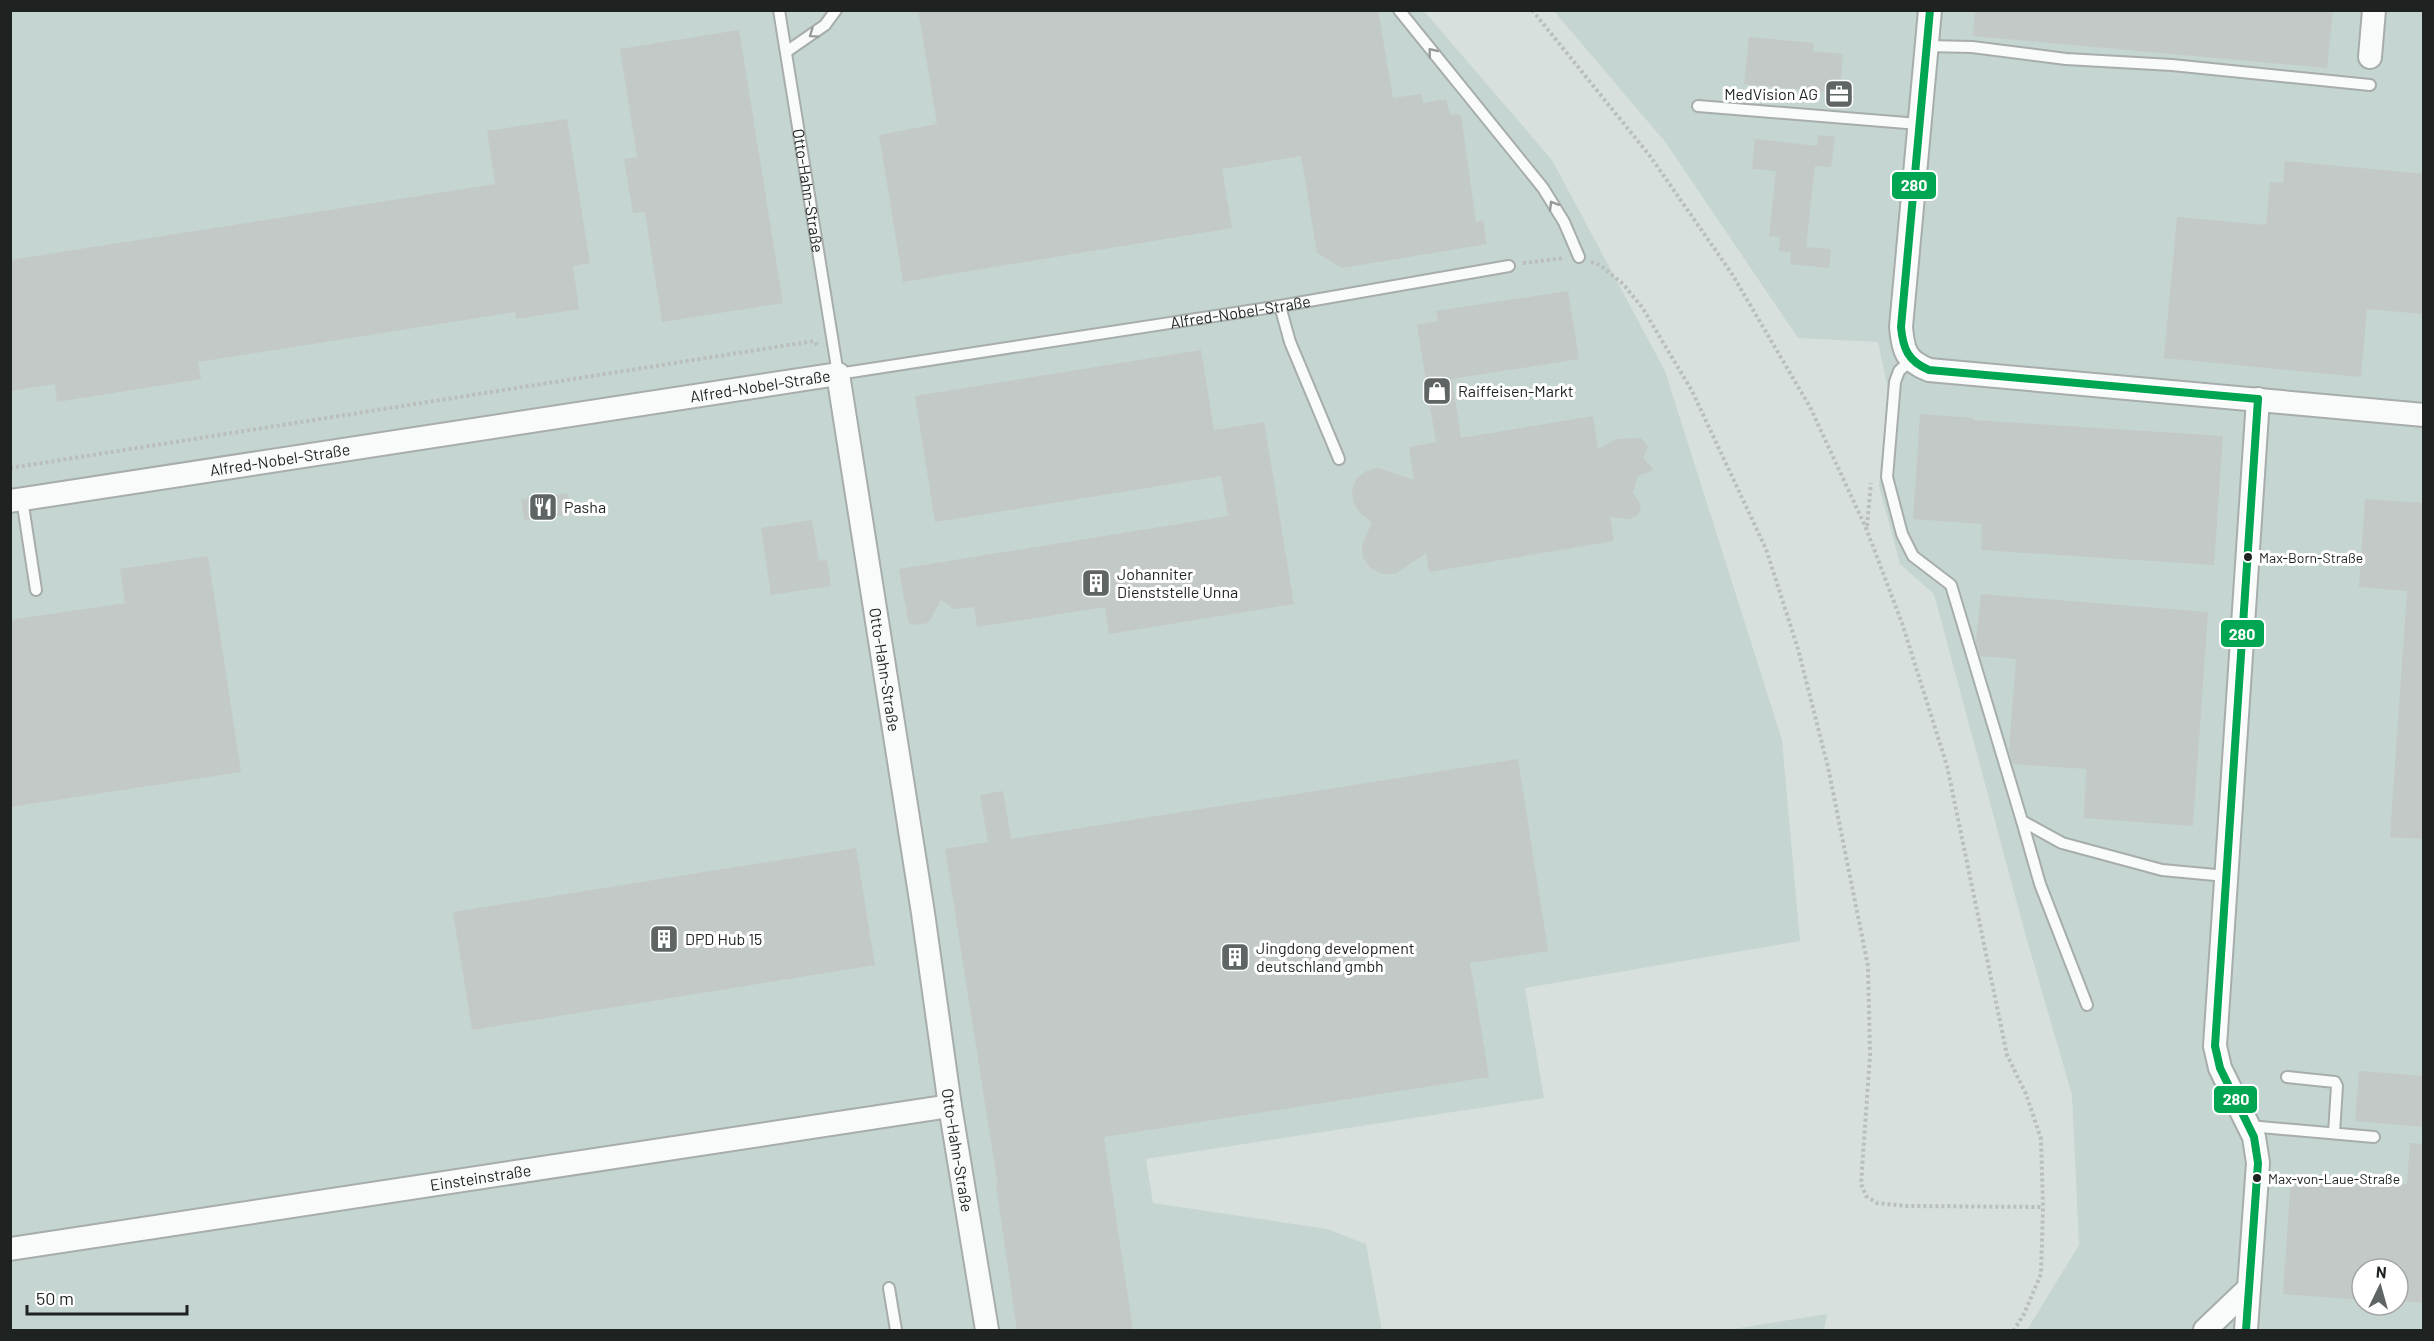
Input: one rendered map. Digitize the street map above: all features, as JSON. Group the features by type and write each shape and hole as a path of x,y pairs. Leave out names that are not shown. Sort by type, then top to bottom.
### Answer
{"street":[{"path":"1930,10 1901,327 1909,357 1916,365 1929,370 2424,415"},
{"path":"2370,57 2374,10"},
{"name":"Alfred-Nobel-Straße","path":"16,500 838,374"},
{"name":"Otto-Hahn-Straße","path":"838,374 923,913 950,1106 987,1330"},
{"path":"2246,1330 2258,1163 2254,1137 2220,1068 2215,1046 2258,399"},
{"name":"Einsteinstraße","path":"10,1249 950,1106"},
{"path":"2205,1330 2249,1288"}],"lane":[{"name":"Otto-Hahn-Straße","path":"779,10 838,374"},
{"path":"786,52 825,25 836,10"},
{"path":"1399,10 1543,188 1564,222 1579,258"},
{"path":"1926,46 1972,47 2066,58 2172,65 2370,85"},
{"path":"1698,106 1919,123"},
{"name":"Alfred-Nobel-Straße","path":"838,374 1280,306 1509,266"},
{"path":"1280,306 1290,342 1339,459"},
{"path":"1909,357 1895,382 1887,477 1902,534 1913,556 1951,585 2040,884 2086,1005"},
{"path":"16,500 36,590"},
{"path":"2022,821 2062,843 2162,870 2226,876"},
{"path":"2287,1077 2335,1082 2337,1086 2334,1134"},
{"path":"2249,1126 2374,1137"},
{"path":"889,1288 896,1330"}],"path":[{"path":"1532,10 1650,156 1732,274 1810,407 1866,528 1902,623 1947,766 2007,1055 2026,1094 2041,1139 2043,1207 2041,1274 2024,1314 2014,1330"},
{"path":"1509,266 1545,259 1579,258 1600,265 1623,284 1642,307 1692,391 1766,549 1798,649 1828,767 1868,966 1870,1055 1862,1184 1866,1196 1877,1203 1906,1206 2043,1207"},
{"path":"10,468 814,341 838,374"}],"shaded area":[{"path":"10,11 1424,11 1552,160 1665,371 1782,740 1800,941 1525,988 1544,1098 1146,1159 1153,1203 1327,1229 1366,1244 1382,1330 11,1330"},
{"path":"1554,11 2423,11 2423,1330 2027,1330 2079,1245 2072,1095 2025,933 1934,594 1900,564 1879,486 1888,389 1878,342 1798,338 1666,143"},
{"path":"1827,1314 1824,1330 1727,1330"}],"building":[{"path":"918,10 1378,10 1393,98 1421,94 1423,103 1446,99 1450,114 1461,115 1476,222 1483,220 1487,244 1342,268 1317,253 1301,156 1222,169 1232,228 903,282 879,135 937,124"},
{"path":"1975,10 2333,10 2327,68 1973,36"},
{"path":"739,30 783,303 662,322 645,212 633,213 624,159 637,157 620,49"},
{"path":"1749,37 1814,43 1813,51 1843,54 1840,93 1744,84"},
{"path":"567,119 590,263 573,266 579,309 516,319 515,312 198,362 201,379 57,402 55,384 10,391 10,260 495,184 487,131"},
{"path":"1818,135 1835,137 1831,167 1815,166 1806,247 1831,249 1829,268 1790,264 1791,252 1779,251 1780,237 1769,236 1776,171 1752,169 1755,139 1817,146"},
{"path":"2285,161 2424,174 2424,314 2367,309 2361,377 2164,358 2177,217 2266,225 2270,182 2283,183"},
{"path":"1568,291 1579,359 1452,379 1461,438 1593,416 1598,449 1617,439 1641,438 1648,447 1643,458 1654,470 1638,476 1633,492 1641,506 1638,515 1630,519 1610,517 1614,541 1429,572 1426,553 1395,574 1382,574 1371,568 1363,558 1362,545 1372,522 1361,514 1354,504 1352,491 1356,479 1366,471 1378,468 1414,480 1409,447 1436,442 1417,325 1438,321 1436,311"},
{"path":"1201,350 1214,430 1264,422 1294,604 1109,634 1105,607 977,627 974,607 954,609 941,600 928,623 914,625 908,622 899,569 1228,516 1221,476 935,522 915,396"},
{"path":"1920,414 1973,418 1973,420 2223,436 2214,565 1981,550 1982,524 1913,519"},
{"path":"568,493 571,514 524,520 521,499"},
{"path":"2365,499 2424,503 2424,839 2390,837 2407,591 2359,587"},
{"path":"812,520 819,561 827,560 831,586 771,595 761,528"},
{"path":"208,556 241,772 10,807 10,620 125,603 120,569"},
{"path":"1981,594 2208,612 2193,826 2084,818 2086,769 2013,764 2009,750 2016,659 1980,656 1976,642"},
{"name":"Jingdong development deutschland gmbh","path":"1518,759 1548,951 1470,963 1489,1077 1104,1137 1133,1330 1017,1330 996,1186 998,1186 945,849 988,842 980,795 1003,791 1011,839"},
{"name":"DPD Hub 15","path":"856,848 875,965 472,1030 453,912"},
{"path":"2359,1071 2424,1076 2424,1127 2355,1121"},
{"path":"2410,1143 2424,1144 2424,1303 2410,1302 2410,1257 2350,1257 2350,1299 2283,1294 2291,1175 2407,1184"}],"transit line":[{"name":"280","path":"1930,10 1901,327 1903,342 1911,358 1929,370 2258,399"},
{"name":"280","path":"2246,1330 2258,1163 2254,1137 2220,1068 2215,1046 2258,399"}],"place":[{"name":"MedVision AG","path":"1839,94"},
{"name":"Raiffeisen-Markt","path":"1437,391"},
{"name":"Pasha","path":"543,507"},
{"name":"Max-Born-Straße","path":"2248,557"},
{"name":"Johanniter Dienststelle Unna","path":"1096,583"},
{"name":"DPD Hub 15","path":"664,939"},
{"name":"Jingdong development deutschland gmbh","path":"1235,957"},
{"name":"Max-von-Laue-Straße","path":"2257,1178"}]}
